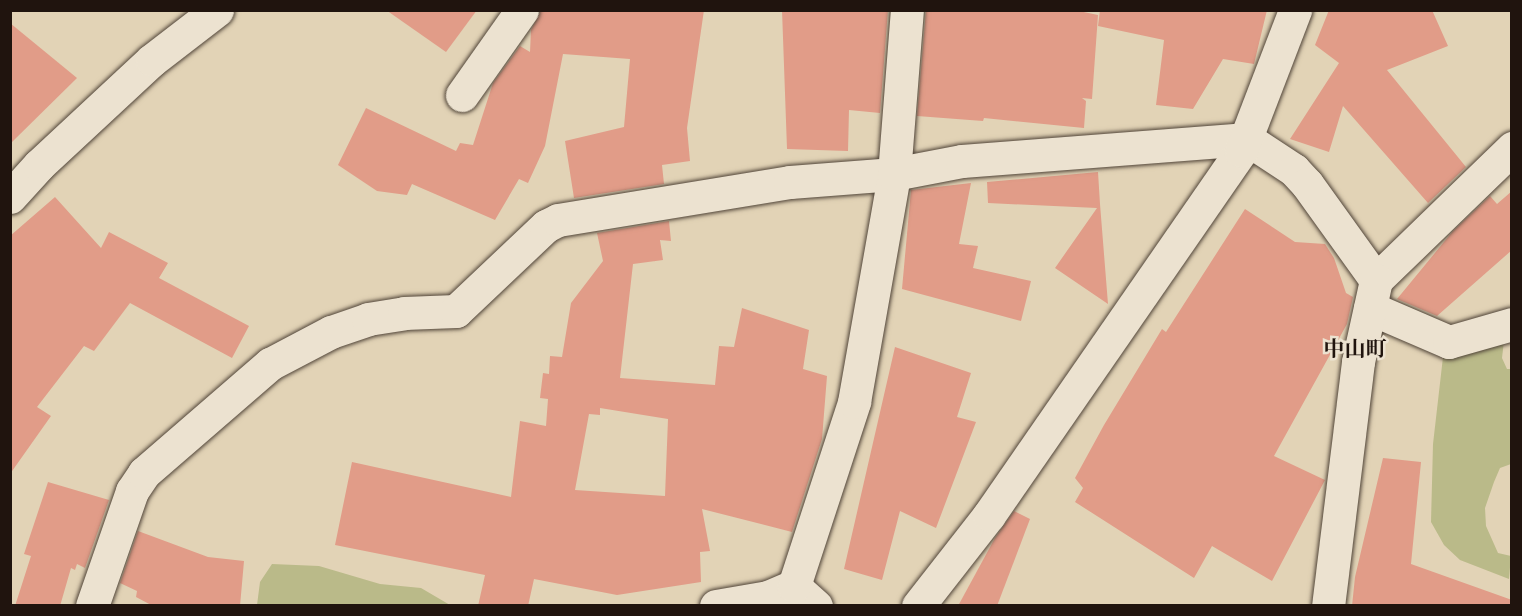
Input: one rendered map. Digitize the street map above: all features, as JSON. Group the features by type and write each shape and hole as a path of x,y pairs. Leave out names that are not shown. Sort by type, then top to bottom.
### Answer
{"street":[{"path":"10,197 39,165 152,60 217,10"},
{"path":"462,94 522,10"},
{"path":"716,606 768,597 805,596 854,402 894,174 907,10"},
{"path":"923,604 989,515 1247,139 1295,10"},
{"path":"92,606 132,491 144,473 286,354 368,319 404,313 456,312 546,226 558,220 790,182 894,174 962,161 1247,139 1294,170 1307,184 1373,294 1449,342 1512,324"},
{"path":"1328,606 1358,362 1373,294 1512,148"}],"green space":[{"path":"1504,341 1502,358 1507,369 1511,369 1511,464 1500,468 1485,508 1486,526 1498,553 1511,556 1509,579 1460,560 1444,545 1431,522 1433,444 1443,357"},
{"path":"272,564 319,566 380,584 421,588 450,605 257,605 260,582"}],"building":[{"path":"386,10 477,10 446,52"},
{"path":"541,10 704,10 687,128 690,161 662,165 664,184 574,198 565,141 624,127 630,59 563,54 545,146 528,183 519,179 495,220 412,184 407,195 377,191 338,165 366,108 456,151 460,143 473,145 493,83 520,46 530,52 531,30"},
{"path":"782,10 888,10 880,113 849,110 848,151 787,149"},
{"path":"926,10 1074,10 1098,15 1092,99 1082,98 1086,101 1084,128 984,118 983,121 917,116"},
{"path":"1100,10 1267,10 1254,64 1223,59 1193,109 1156,105 1164,40 1098,26"},
{"path":"1329,10 1432,10 1448,46 1387,70 1466,167 1428,203 1343,106 1329,152 1290,139 1339,63 1315,45"},
{"path":"10,23 77,78 10,144"},
{"path":"1098,172 1108,304 1055,268 1097,208 988,203 987,182"},
{"path":"971,183 959,244 978,246 973,268 1031,281 1021,321 902,289 911,190"},
{"path":"1512,191 1512,250 1437,316 1397,299 1453,231 1490,196 1497,204"},
{"path":"55,197 101,248 109,232 168,263 159,278 249,326 232,358 130,303 94,351 84,346 37,407 51,416 10,474 10,236"},
{"path":"1245,209 1295,242 1325,244 1334,258 1346,293 1353,297 1347,324 1274,456 1325,480 1272,581 1212,546 1194,578 1075,502 1083,488 1075,478 1104,425 1162,329 1166,332"},
{"path":"669,221 671,241 660,240 663,260 633,264 620,378 715,385 719,346 734,347 742,308 809,330 803,369 827,376 822,439 792,532 702,509 710,551 700,552 701,582 617,595 534,579 528,606 478,606 485,575 335,545 352,462 511,497 520,421 546,426 548,399 540,398 543,373 549,374 550,356 562,357 571,303 603,261 597,233","holes":["600,408 668,419 665,496 575,490 589,414 600,415"]},
{"path":"895,347 971,373 957,417 976,422 936,528 900,511 882,580 844,569"},
{"path":"1383,458 1421,462 1411,564 1512,600 1512,606 1352,606 1355,577"},
{"path":"48,482 109,500 85,568 77,564 75,570 71,568 60,606 15,606 31,556 24,554"},
{"path":"1014,511 1030,519 997,606 958,606 995,538"},
{"path":"138,531 208,557 244,561 240,606 153,606 136,597 137,591 120,583"}],"district":[{"name":"中山町","path":"1355,349"}]}
